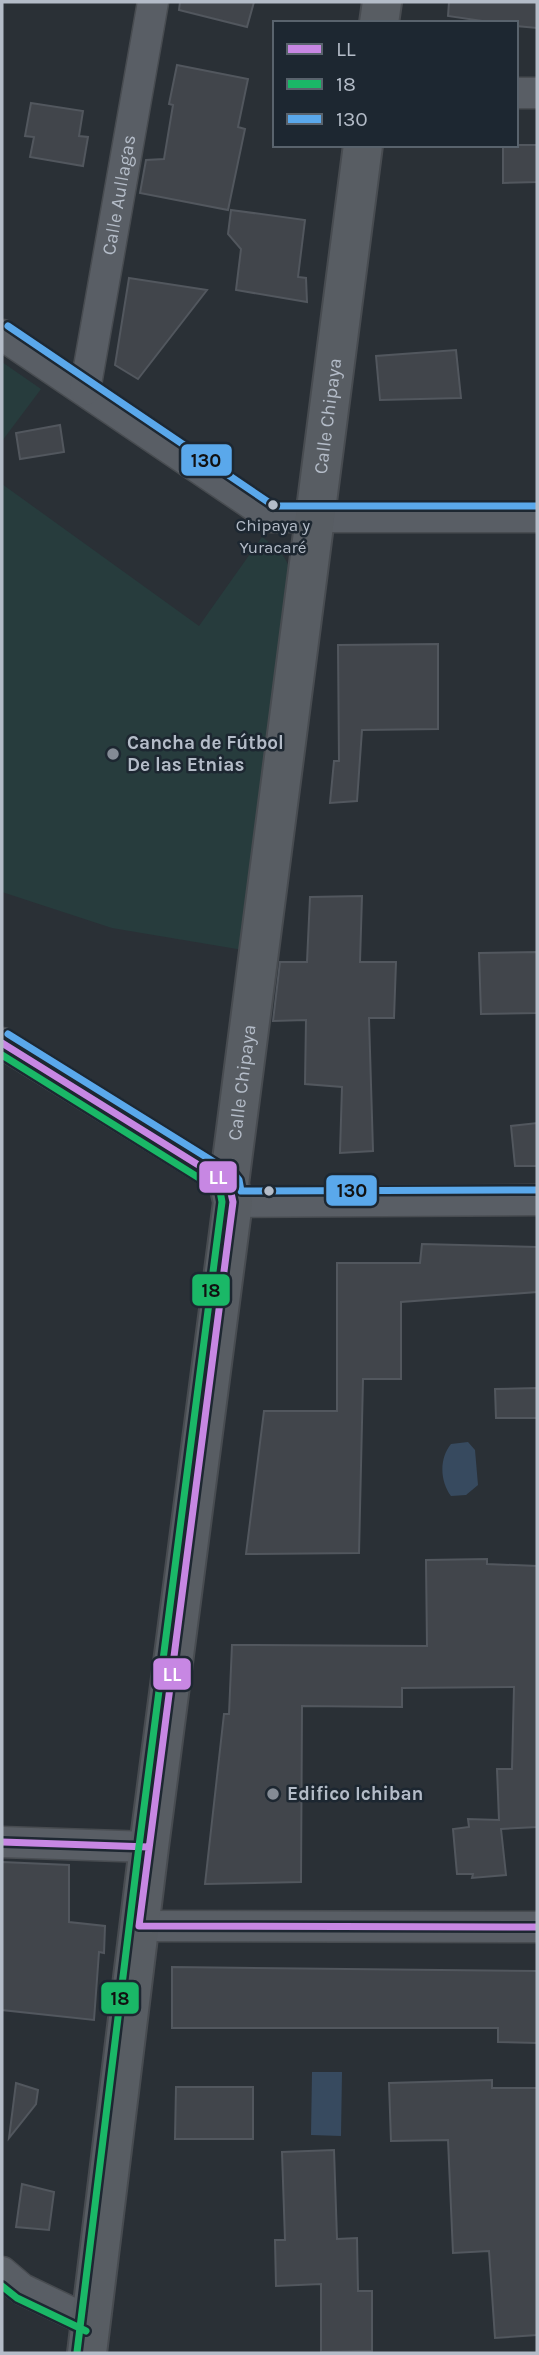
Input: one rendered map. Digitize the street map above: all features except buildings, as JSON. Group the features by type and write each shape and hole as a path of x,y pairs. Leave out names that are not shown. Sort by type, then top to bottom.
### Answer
{"street":[{"name":"Calle Aullagas","path":"85,390 153,2"},
{"path":"379,21 382,2"},
{"path":"518,93 537,93"},
{"name":"Calle Chipaya","path":"89,2338 363,147"},
{"path":"2,335 271,517 537,517"},
{"path":"2,1043 231,1193 537,1200"},
{"path":"2,1842 149,1847"},
{"path":"139,1926 537,1927"},
{"path":"2,2272 89,2338"}],"green space":[{"path":"2,362 41,389 2,441"},
{"name":"Cancha de Fútbol De las Etnias","path":"2,484 199,626 262,537 277,549 287,563 291,576 243,950 112,928 2,892"}],"water":[{"path":"468,1442 475,1450 478,1485 466,1495 451,1496 443,1477 444,1456 451,1444"},
{"path":"312,2072 342,2072 341,2136 311,2135"}],"transit line":[{"name":"130","path":"8,326 274,506 537,506"},
{"name":"130","path":"8,1034 235,1175 241,1191 537,1190"},
{"name":"LL","path":"2,1043 229,1184 233,1202 139,1926"},
{"name":"18","path":"2,1055 220,1191 222,1202 77,2352"},
{"name":"LL","path":"2,1842 149,1847"},
{"name":"LL","path":"139,1926 537,1927"},
{"name":"18","path":"2,2286 17,2298 86,2331"}],"place":[{"name":"Chipaya y Yuracaré","path":"273,505"},
{"name":"Cancha de Fútbol De las Etnias","path":"113,754"},
{"name":"Edifico Ichiban","path":"273,1794"}]}
